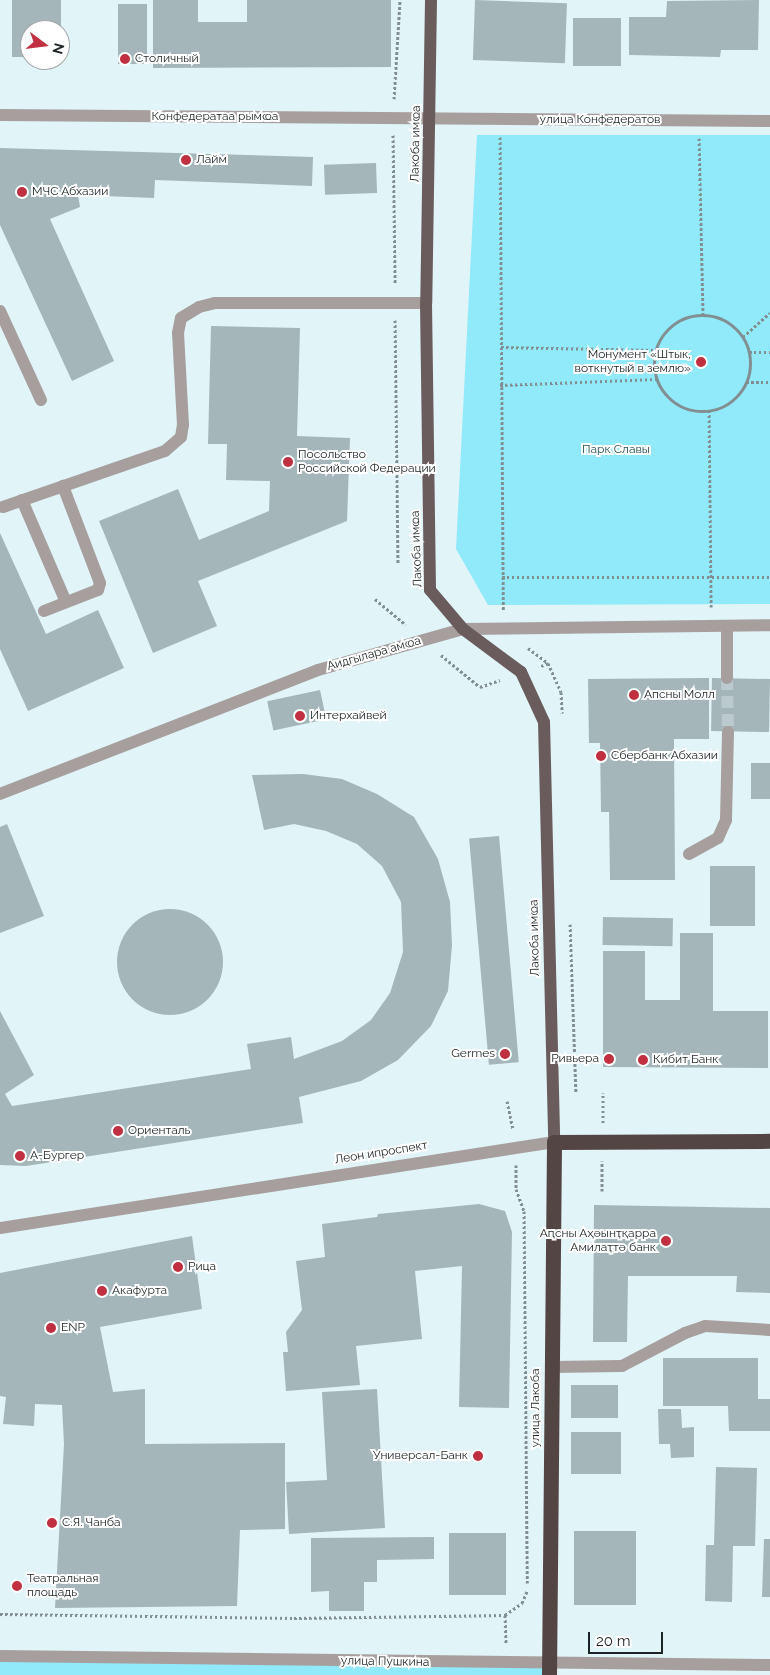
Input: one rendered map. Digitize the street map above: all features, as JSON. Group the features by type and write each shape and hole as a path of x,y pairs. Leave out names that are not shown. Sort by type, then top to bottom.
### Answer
{"highway":[{"name":"Леон ипроспект","path":"554,1142 770,1141"},
{"name":"улица Лакоба","path":"549,1670 554,1142"}],"main road":[{"name":"Лакоба имҩа","path":"431,0 426,303 430,590 463,629 521,672 544,722 554,1142"}],"street":[{"name":"Конфедератаа рымҩа","path":"0,115 430,118"},
{"name":"улица Конфедератов","path":"430,118 770,121"},
{"path":"3,508 165,451 181,437 183,425 178,333 181,318 199,307 215,303 426,303"},
{"path":"0,311 41,400"},
{"path":"44,611 98,590 100,583 63,486"},
{"path":"22,500 66,602"},
{"name":"Аидгылара амҩа","path":"1,793 318,670 463,629 770,625"},
{"path":"727,626 728,678"},
{"path":"689,854 718,838 726,820 728,732"},
{"name":"Леон ипроспект","path":"0,1228 554,1142"},
{"path":"551,1367 622,1366 685,1333 705,1326 770,1330"},
{"name":"улица Пушкина","path":"0,1656 506,1664 549,1670 770,1665"}],"path":[{"path":"500,119 500,385 503,629"},
{"path":"699,121 703,314"},
{"path":"743,337 770,313"},
{"path":"703,314 732,325 743,337 749,352 750,367 746,382 737,396 724,405 709,410 693,410 678,405 666,395 657,379 654,366 655,350 673,324 687,317 703,314"},
{"path":"501,347 655,350"},
{"path":"749,352 770,352"},
{"path":"500,385 657,379"},
{"path":"746,382 770,382"},
{"path":"709,410 711,626"},
{"path":"502,577 770,577"},
{"path":"0,1614 294,1618 505,1615 522,1603 528,1594 524,1211 516,1190"},
{"path":"505,1615 506,1664"}],"green space":[{"name":"Парк Славы","path":"477,135 770,135 770,604 488,605 456,549"},
{"path":"0,1656 549,1665 549,1675 0,1675"}],"building":[{"path":"12,0 61,0 61,20 20,20 20,57 12,57"},
{"path":"153,0 198,0 198,22 247,22 247,0 391,0 391,67 153,68"},
{"path":"475,0 567,3 565,63 473,60"},
{"path":"759,0 758,50 721,50 720,57 629,55 629,17 666,17 667,1"},
{"path":"118,4 147,4 147,64 118,64"},
{"path":"573,18 621,18 621,66 573,66"},
{"path":"0,148 313,157 312,186 155,180 154,198 78,195 80,207 50,219 114,361 72,381 0,225"},
{"path":"376,163 377,193 325,195 324,165"},
{"name":"Посольство Российской Федерации","path":"211,326 300,328 297,436 350,438 347,521 198,581 217,626 153,653 99,521 178,489 199,540 269,511 270,481 226,480 227,444 208,444"},
{"path":"0,533 46,634 98,610 124,668 28,711 0,649"},
{"path":"709,678 709,739 674,739 675,880 610,880 609,812 601,812 600,743 589,743 588,679"},
{"path":"712,678 770,679 769,732 711,731"},
{"path":"320,690 326,719 273,731 267,701"},
{"path":"751,763 770,763 770,799 751,799"},
{"path":"303,774 342,779 377,794 414,817 438,859 450,902 452,945 448,991 431,1026 398,1060 361,1081 299,1097 303,1123 26,1166 0,1165 0,1011 34,1075 5,1094 12,1106 251,1069 247,1044 291,1037 294,1059 342,1041 371,1020 390,993 403,952 401,902 382,866 357,844 326,831 294,824 264,830 252,775"},
{"path":"7,824 44,916 0,933 0,827"},
{"path":"499,836 519,1062 489,1065 469,839"},
{"path":"710,866 755,866 755,926 710,926"},
{"path":"170,909 190,913 207,925 219,942 223,962 219,982 207,999 190,1011 170,1015 150,1011 133,999 121,982 117,962 121,942 133,925 150,913"},
{"path":"603,917 673,918 673,946 603,945"},
{"path":"680,933 713,933 713,1011 768,1011 768,1068 603,1067 603,951 645,951 645,1000 680,1000"},
{"path":"479,1204 505,1211 512,1232 509,1408 459,1407 462,1266 415,1271 422,1339 356,1346 360,1385 286,1391 283,1352 288,1352 286,1332 302,1310 296,1261 325,1257 322,1224 377,1217 378,1214"},
{"name":"Аԥсны Аҳәынҭқарра Амилаҭтә банк","path":"594,1205 770,1208 770,1293 736,1292 737,1276 628,1276 627,1342 593,1342"},
{"path":"192,1236 202,1309 100,1327 113,1392 145,1389 145,1444 285,1443 285,1529 240,1530 237,1606 55,1608 64,1444 62,1405 35,1404 34,1426 3,1424 6,1397 0,1396 0,1273"},
{"path":"663,1358 758,1358 758,1399 770,1399 770,1431 729,1431 728,1406 663,1406"},
{"path":"571,1385 618,1385 618,1418 571,1418"},
{"path":"377,1389 385,1528 289,1534 286,1482 327,1480 322,1392"},
{"path":"658,1409 681,1409 682,1428 694,1427 694,1457 671,1458 670,1444 659,1444"},
{"path":"571,1432 621,1432 621,1474 571,1474"},
{"path":"716,1467 757,1468 755,1546 733,1546 732,1602 705,1601 706,1545 714,1545"},
{"path":"574,1531 636,1531 636,1605 574,1605"},
{"path":"449,1533 506,1533 506,1595 449,1595"},
{"path":"434,1537 434,1559 377,1560 377,1582 364,1582 364,1611 329,1611 329,1591 311,1592 311,1538"},
{"path":"764,1539 770,1539 770,1597 762,1597"}],"tunnel":[{"path":"727,678 728,732"}],"place":[{"name":"Столичный","path":"125,59"},
{"name":"Лайм","path":"186,160"},
{"name":"МЧС Абхазии","path":"22,192"},
{"name":"Монумент «Штык, воткнутый в землю»","path":"701,362"},
{"name":"Посольство Российской Федерации","path":"288,462"},
{"name":"Апсны Молл","path":"634,695"},
{"name":"Интерхайвей","path":"300,716"},
{"name":"Сбербанк Абхазии","path":"601,756"},
{"name":"Germes","path":"505,1054"},
{"name":"Ривьера","path":"609,1059"},
{"name":"Кибит Банк","path":"643,1060"},
{"name":"Ориенталь","path":"118,1131"},
{"name":"А-Бургер","path":"20,1156"},
{"name":"Аԥсны Аҳәынҭқарра Амилаҭтә банк","path":"666,1241"},
{"name":"Рица","path":"178,1267"},
{"name":"Акафурта","path":"102,1291"},
{"name":"ENP","path":"51,1328"},
{"name":"Универсал-Банк","path":"478,1456"},
{"name":"С.Я. Чанба","path":"52,1523"},
{"name":"Театральная площадь","path":"17,1586"}]}
